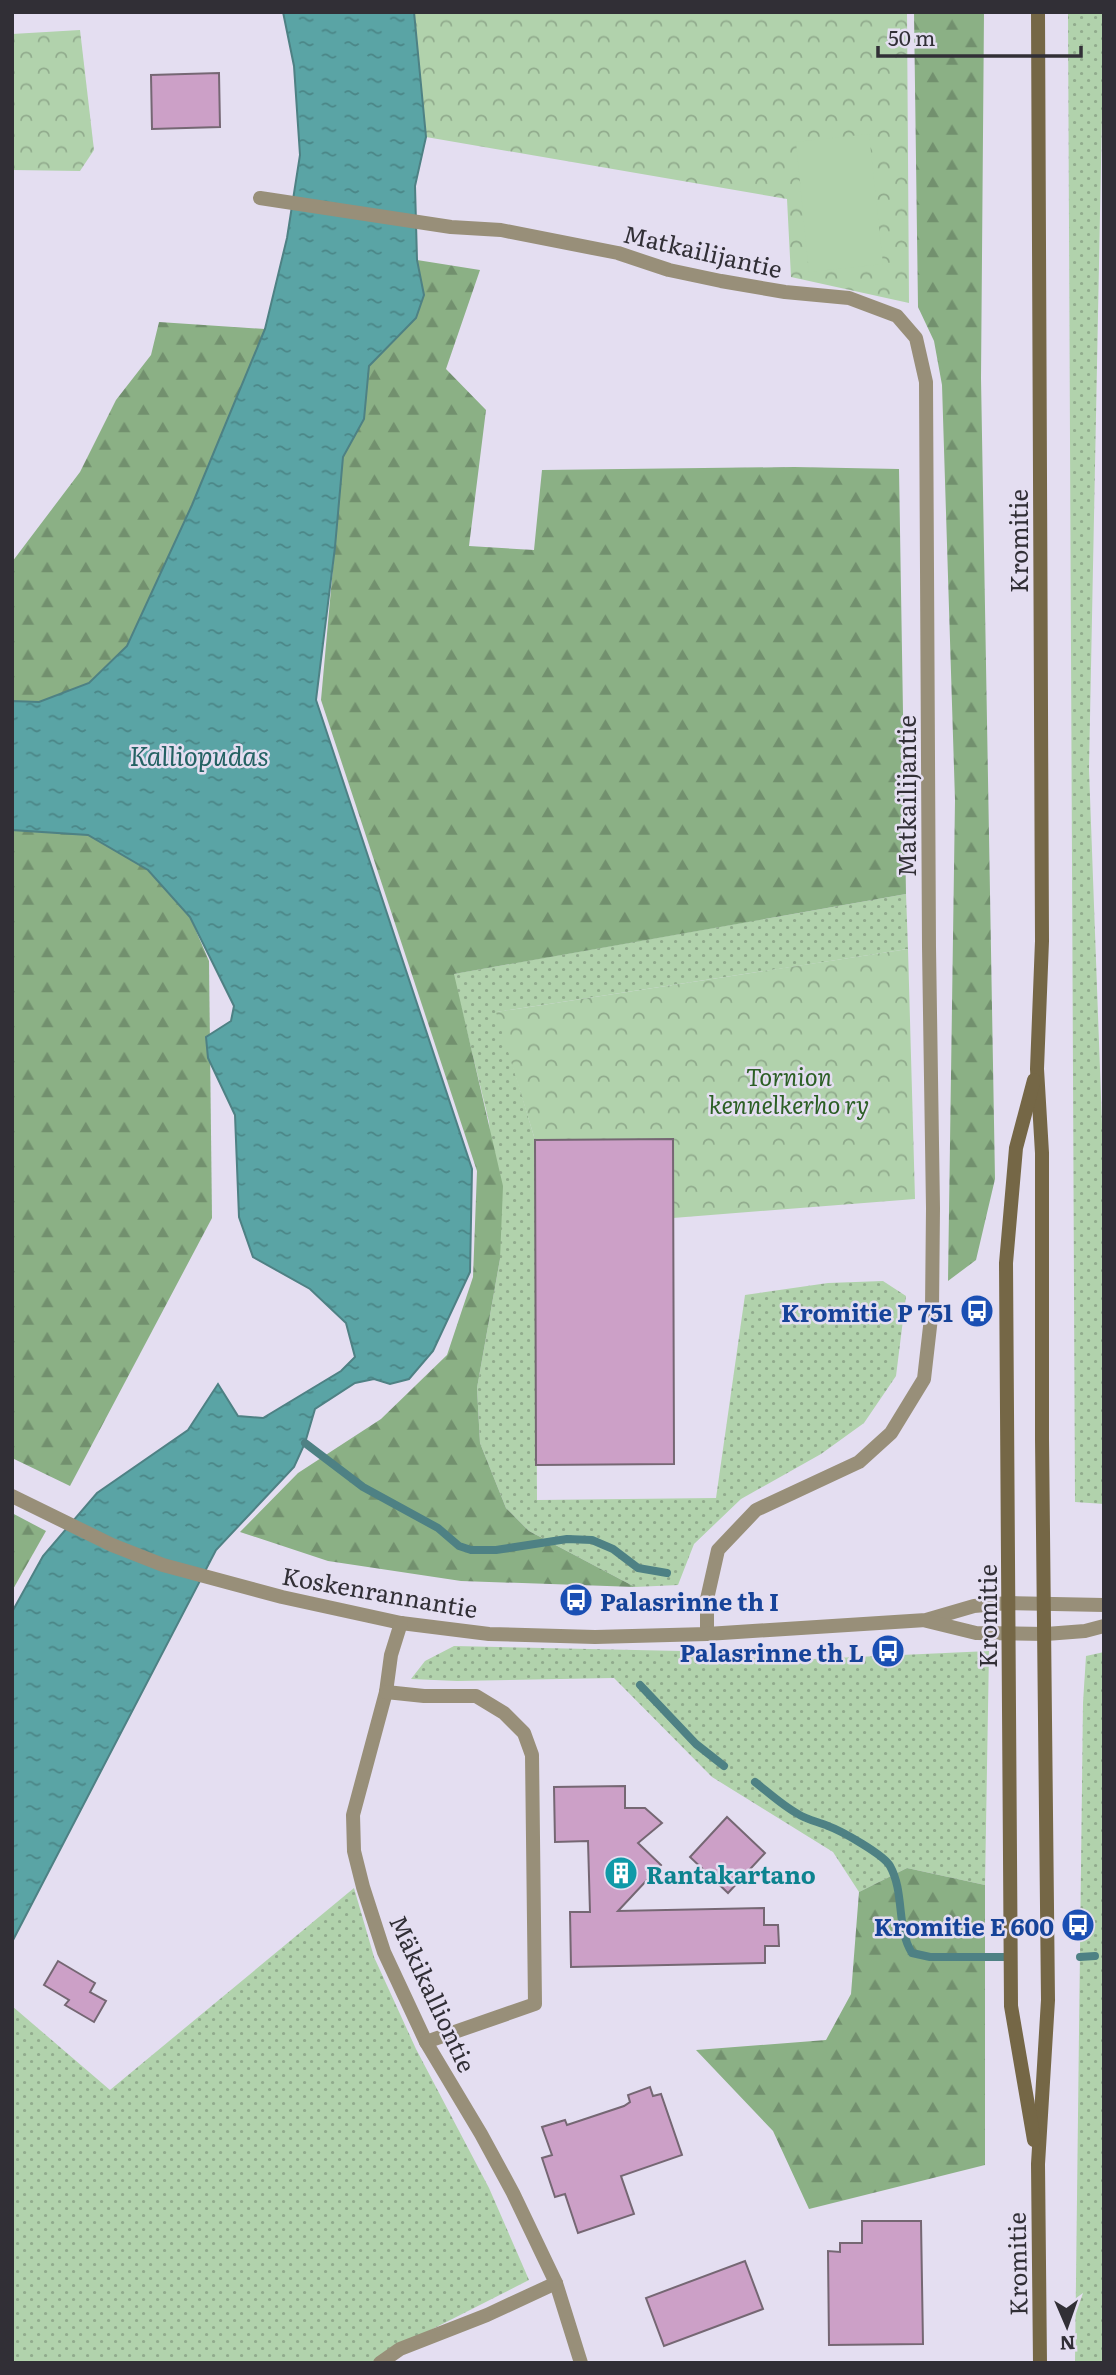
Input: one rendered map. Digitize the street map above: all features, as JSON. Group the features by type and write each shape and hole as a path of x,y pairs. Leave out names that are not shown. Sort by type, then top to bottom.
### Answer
{"main road":[{"name":"Kromitie","path":"1038,12 1042,941 1037,1069 1042,1153 1048,2000 1038,2164 1040,2363"},
{"name":"Kromitie","path":"1037,1069 1016,1148 1006,1263 1010,2006 1038,2164"}],"street":[{"name":"Matkailijantie","path":"260,198 451,227 501,230 618,253 669,270 721,281 785,292 849,298 897,316 916,338 926,382 933,1220 932,1309 925,1379 891,1433 859,1462 756,1510 718,1550 707,1599 707,1634"},
{"name":"Koskenrannantie","path":"12,1496 112,1545 163,1565 282,1597 401,1623 489,1634 595,1637 707,1634 926,1620 974,1606 1008,1603 1104,1605"},
{"name":"Koskenrannantie","path":"926,1620 976,1633 1045,1634 1085,1631 1104,1626"},
{"name":"Mäkikalliontie","path":"401,1623 391,1655 386,1692 353,1815 354,1851 384,1952 426,2042 506,2181 556,2283 581,2363"},
{"path":"386,1692 424,1696 476,1696 504,1713 524,1733 532,1755 535,2004 426,2042"},
{"path":"380,2363 400,2350 487,2315 556,2283"}],"green space":[{"path":"414,12 907,12 909,303 791,277 787,199 426,137"},
{"path":"914,12 984,12 981,378 995,1179 976,1260 948,1281 955,800 942,385 934,341 918,307"},
{"path":"1068,12 1104,12 1089,769 1104,1179 1104,1504 1075,1502"},
{"path":"80,30 94,150 80,171 12,170 12,34"},
{"path":"869,134 883,264 809,272 796,142"},
{"path":"417,260 480,270 446,369 486,410 469,546 534,550 542,470 794,467 899,469 906,894 454,974 503,1186 500,1259 477,1388 480,1443 506,1508 529,1531 635,1587 461,1581 328,1561 240,1532 298,1473 381,1419 447,1355 473,1277 477,1171 321,700 343,457 364,419 369,366 416,318 424,295"},
{"path":"159,322 265,329 192,505 127,646 89,683 39,702 12,701 12,562 80,472 116,400 151,355"},
{"path":"12,830 88,835 148,870 190,917 209,961 212,1218 70,1486 12,1458"},
{"path":"906,894 908,949 497,1012 535,1140 537,1500 716,1498 745,1295 828,1283 883,1281 906,1296 896,1376 864,1423 821,1454 741,1499 694,1544 678,1585 635,1587 529,1531 506,1508 480,1443 477,1388 500,1259 489,1122 453,974"},
{"name":"Tornion kennelkerho ry","path":"908,949 915,1199 673,1218 673,1139 535,1140 496,1012"},
{"path":"12,1513 46,1531 12,1591"},
{"path":"454,1646 728,1652 769,1661 989,1651 985,1885 907,1868 859,1892 833,1852 712,1777 614,1678 457,1681 411,1679 425,1661"},
{"path":"1104,1652 1104,2363 1075,2363 1083,1703 1086,1656"},
{"path":"907,1868 985,1885 985,2165 809,2209 773,2131 696,2050 826,2040 851,1994 859,1892"},
{"path":"354,1888 374,1957 416,2049 489,2188 529,2280 397,2347 373,2363 12,2363 12,2006 110,2090"}],"water":[{"name":"Kalliopudas","path":"283,12 414,12 426,137 415,186 417,260 424,295 416,318 369,366 364,419 343,457 316,700 472,1169 470,1272 433,1351 409,1379 390,1384 374,1379 355,1383 315,1409 305,1443 294,1467 216,1550 12,1942 12,1612 43,1556 97,1493 188,1430 218,1384 238,1416 263,1418 341,1371 355,1357 346,1323 310,1289 253,1257 239,1217 235,1115 208,1058 206,1037 231,1021 234,1006 190,917 148,870 88,835 12,830 12,701 39,702 89,683 127,646 192,505 265,329 287,238 300,155 294,66"}],"building":[{"path":"219,73 220,127 152,129 151,75"},
{"path":"673,1139 674,1464 536,1465 535,1140"},
{"name":"Rantakartano","path":"625,1786 625,1808 645,1808 662,1823 638,1843 661,1865 618,1911 764,1908 764,1925 778,1925 779,1946 765,1946 765,1963 571,1967 570,1912 590,1912 588,1841 555,1842 554,1787"},
{"path":"727,1817 765,1853 728,1893 690,1857"},
{"path":"58,1961 95,1983 90,1992 106,2001 94,2022 65,2005 69,2000 44,1985"},
{"path":"650,2087 653,2096 661,2094 682,2155 621,2176 634,2214 578,2233 565,2194 555,2197 542,2158 552,2155 542,2127 565,2120 567,2125 624,2106 630,2102 628,2095"},
{"path":"862,2221 921,2221 923,2344 829,2345 828,2251 840,2252 840,2243 862,2243"},
{"path":"745,2261 763,2309 664,2346 646,2298"}],"waterway":[{"path":"305,1443 363,1487 438,1528 459,1546 471,1550 496,1550 567,1539 592,1540 613,1549 638,1568 667,1573"},
{"path":"640,1685 696,1744 724,1766"},
{"path":"755,1782 792,1811 843,1833 886,1861 895,1876 904,1933 912,1953 930,1957 1009,1957"},
{"path":"1080,1957 1095,1956"}],"place":[{"name":"Kromitie P 751","path":"977,1311"},
{"name":"Palasrinne th I","path":"576,1600"},
{"name":"Palasrinne th L","path":"888,1651"},
{"name":"Rantakartano","path":"621,1873"},
{"name":"Kromitie E 600","path":"1078,1925"}]}
